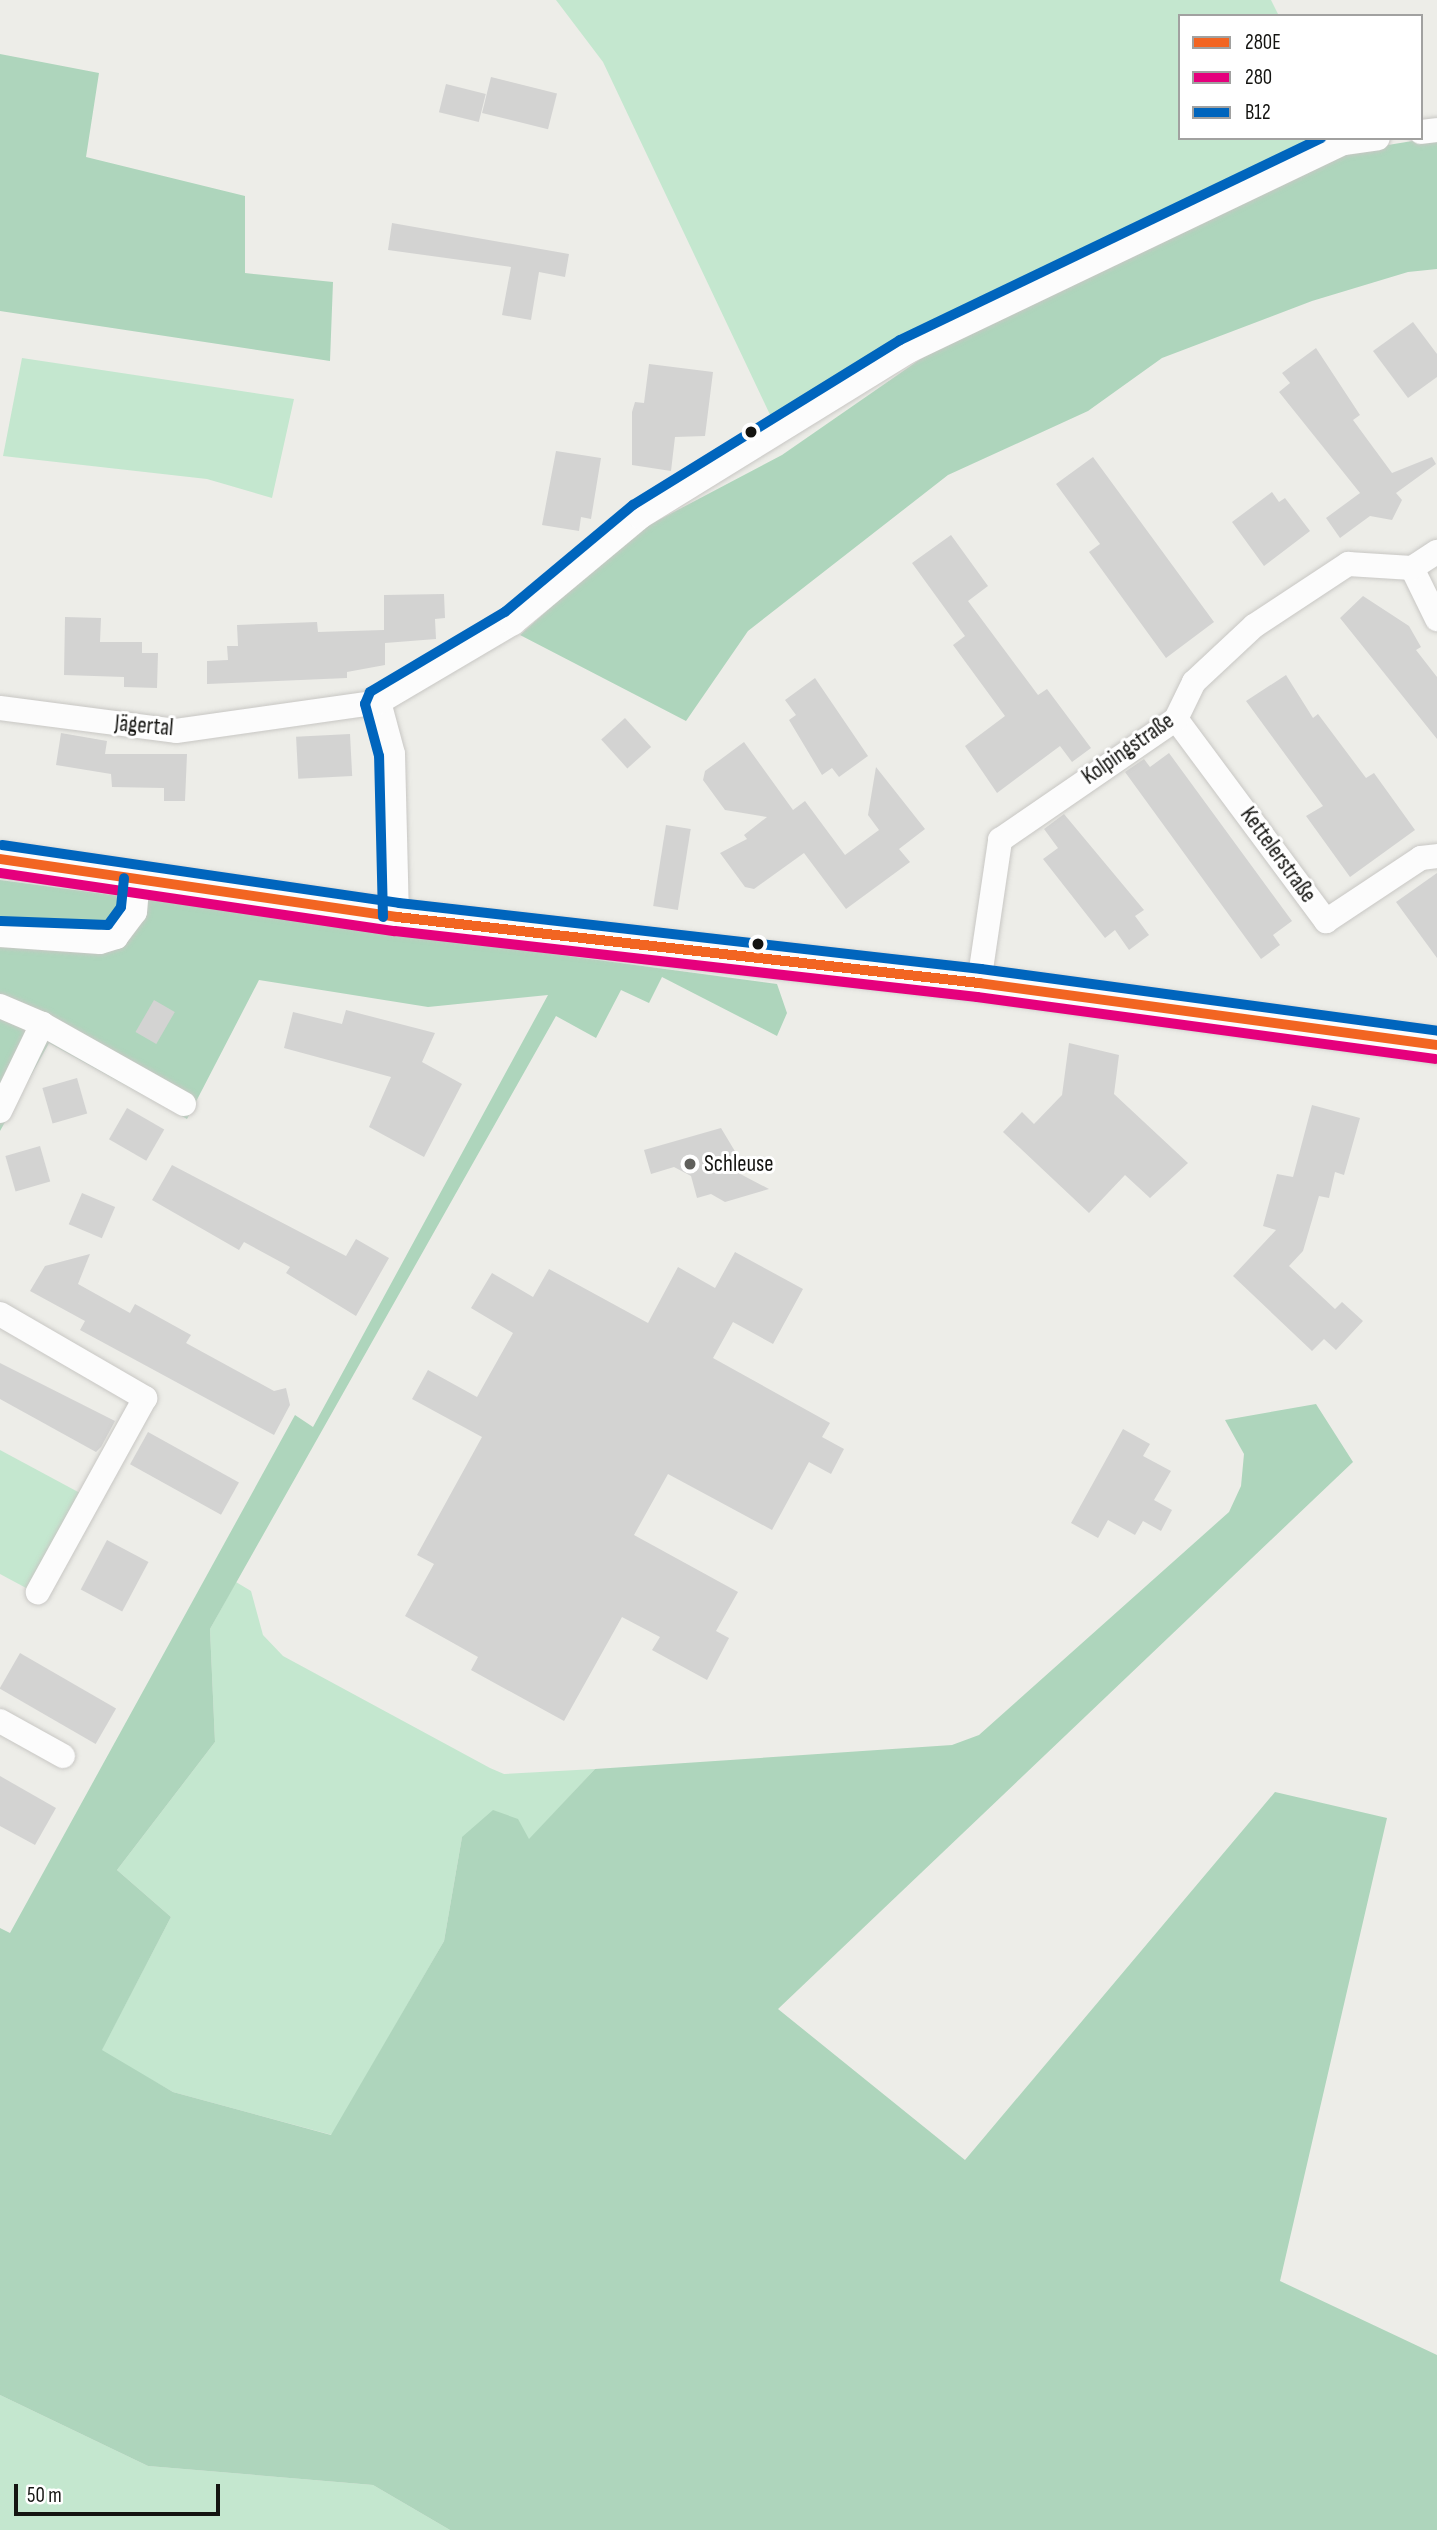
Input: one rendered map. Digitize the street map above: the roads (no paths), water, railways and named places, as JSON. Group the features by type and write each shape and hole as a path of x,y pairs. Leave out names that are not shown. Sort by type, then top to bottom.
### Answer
{"street":[{"path":"397,917 393,754 379,702 513,623 631,524 767,442 907,352 1344,143 1364,140"},
{"path":"1437,552 1412,568 1437,619"},
{"name":"Kolpingstraße","path":"979,983 1000,840 1176,719 1194,682 1254,626 1348,565 1412,568"},
{"name":"Jägertal","path":"0,708 176,731 379,702"},
{"name":"Kettelerstraße","path":"1176,719 1326,921 1420,858 1437,856"},
{"path":"0,859 397,917 979,983 1437,1045"},
{"path":"0,935 100,942 116,937 135,912 138,879"},
{"path":"0,1006 42,1024 184,1104"},
{"path":"0,1111 42,1024"},
{"path":"0,1314 145,1398 38,1592"},
{"path":"0,1721 63,1756"}],"place":[{"name":"Schleuse","path":"690,1164"}]}
